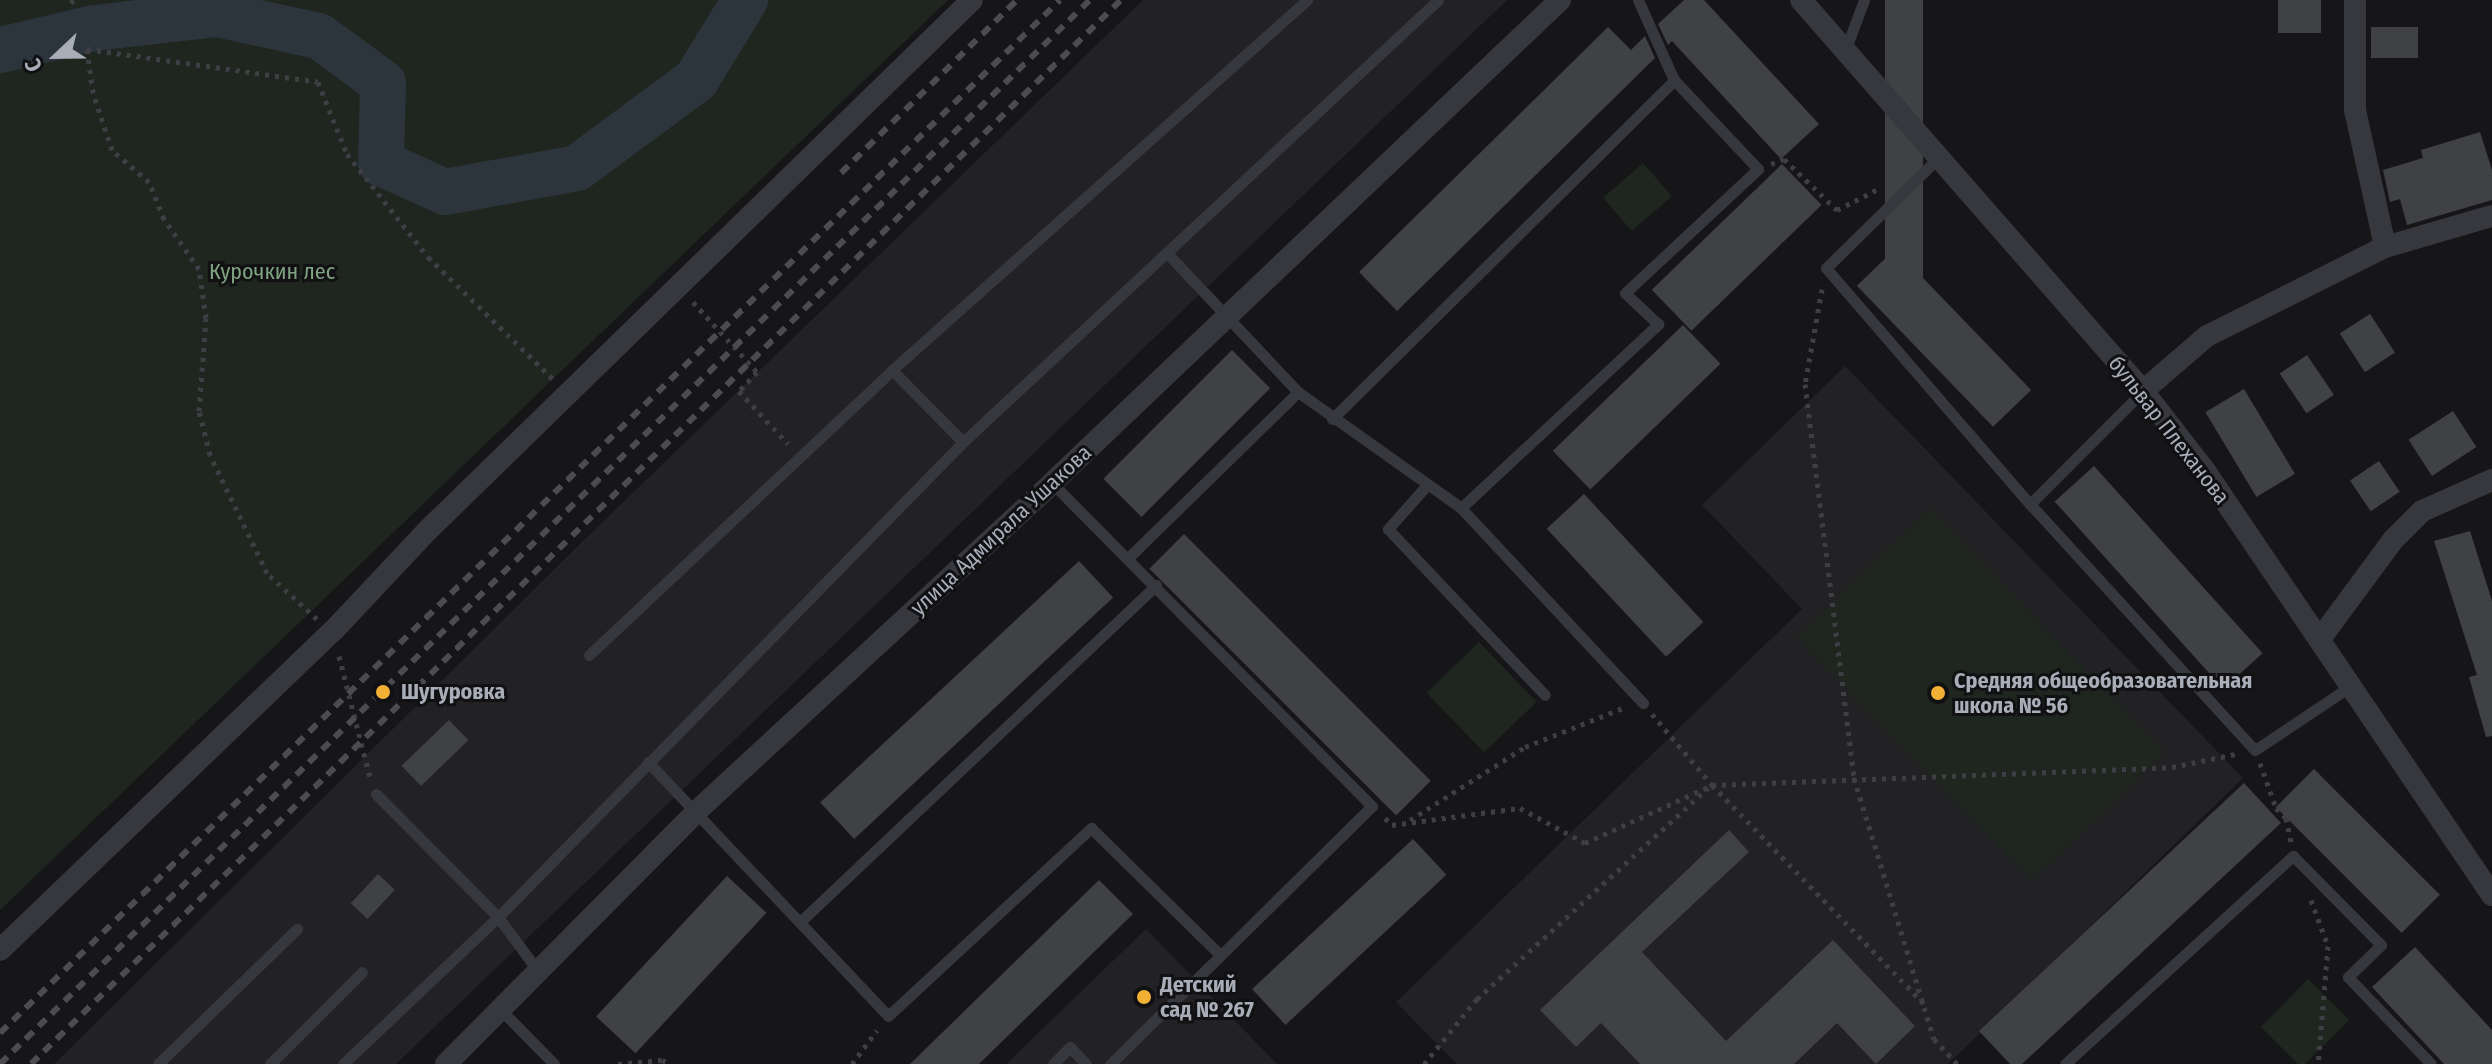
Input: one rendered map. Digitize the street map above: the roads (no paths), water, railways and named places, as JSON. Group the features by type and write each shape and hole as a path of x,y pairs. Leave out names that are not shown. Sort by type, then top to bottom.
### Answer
{"street":[{"path":"0,950 333,631 428,530 571,395 972,0"},
{"name":"улица Адмирала Ушакова","path":"446,1064 698,810 1052,483 1560,0"},
{"name":"бульвар Плеханова","path":"1801,0 2143,391 2205,471 2492,895"},
{"path":"2355,0 2355,110 2385,247"},
{"path":"2143,391 2207,336 2385,247 2492,216"},
{"path":"2320,639 2393,540 2422,511 2492,480"}],"lane":[{"path":"589,655 892,370 1307,0"},
{"path":"343,1064 498,917 963,442 1438,0"},
{"path":"1461,508 1658,324 1625,293 1758,169 1674,80 1638,0"},
{"path":"1846,48 1864,0"},
{"path":"1332,419 1674,80"},
{"path":"1939,157 1826,268 2030,504 2255,750 2351,686"},
{"path":"1167,253 1298,392 1461,508 1643,703"},
{"path":"892,370 963,442"},
{"path":"2030,504 2143,391"},
{"path":"1129,557 1298,392"},
{"path":"1052,483 1129,557 1372,806 1218,953 1110,1064"},
{"path":"1427,485 1388,529 1545,695"},
{"path":"801,921 1156,585"},
{"path":"648,762 698,810 888,1016 1091,828 1218,953"},
{"path":"376,794 498,917 538,971"},
{"path":"2065,1064 2293,856 2381,945 2348,977 2431,1064"},
{"path":"158,1064 297,929"},
{"path":"270,1064 362,972"},
{"path":"500,1009 554,1064"},
{"path":"1053,1064 1070,1047 1086,1064"}],"waterway":[{"name":"Шугуровка","path":"0,50 94,28 217,14 319,36 383,83 381,163 445,192 577,168 696,80 745,0"}],"railway":[{"path":"841,173 1017,0"},
{"path":"0,1033 1060,0"},
{"path":"0,1064 1090,0"},
{"path":"31,1064 1121,0"}],"place":[{"name":"Шугуровка","path":"383,692"},
{"name":"Средняя общеобразовательная школа № 56","path":"1938,693"},
{"name":"Детский сад № 267","path":"1144,997"}],"park label":[{"name":"Курочкин лес","path":"272,272"}]}
